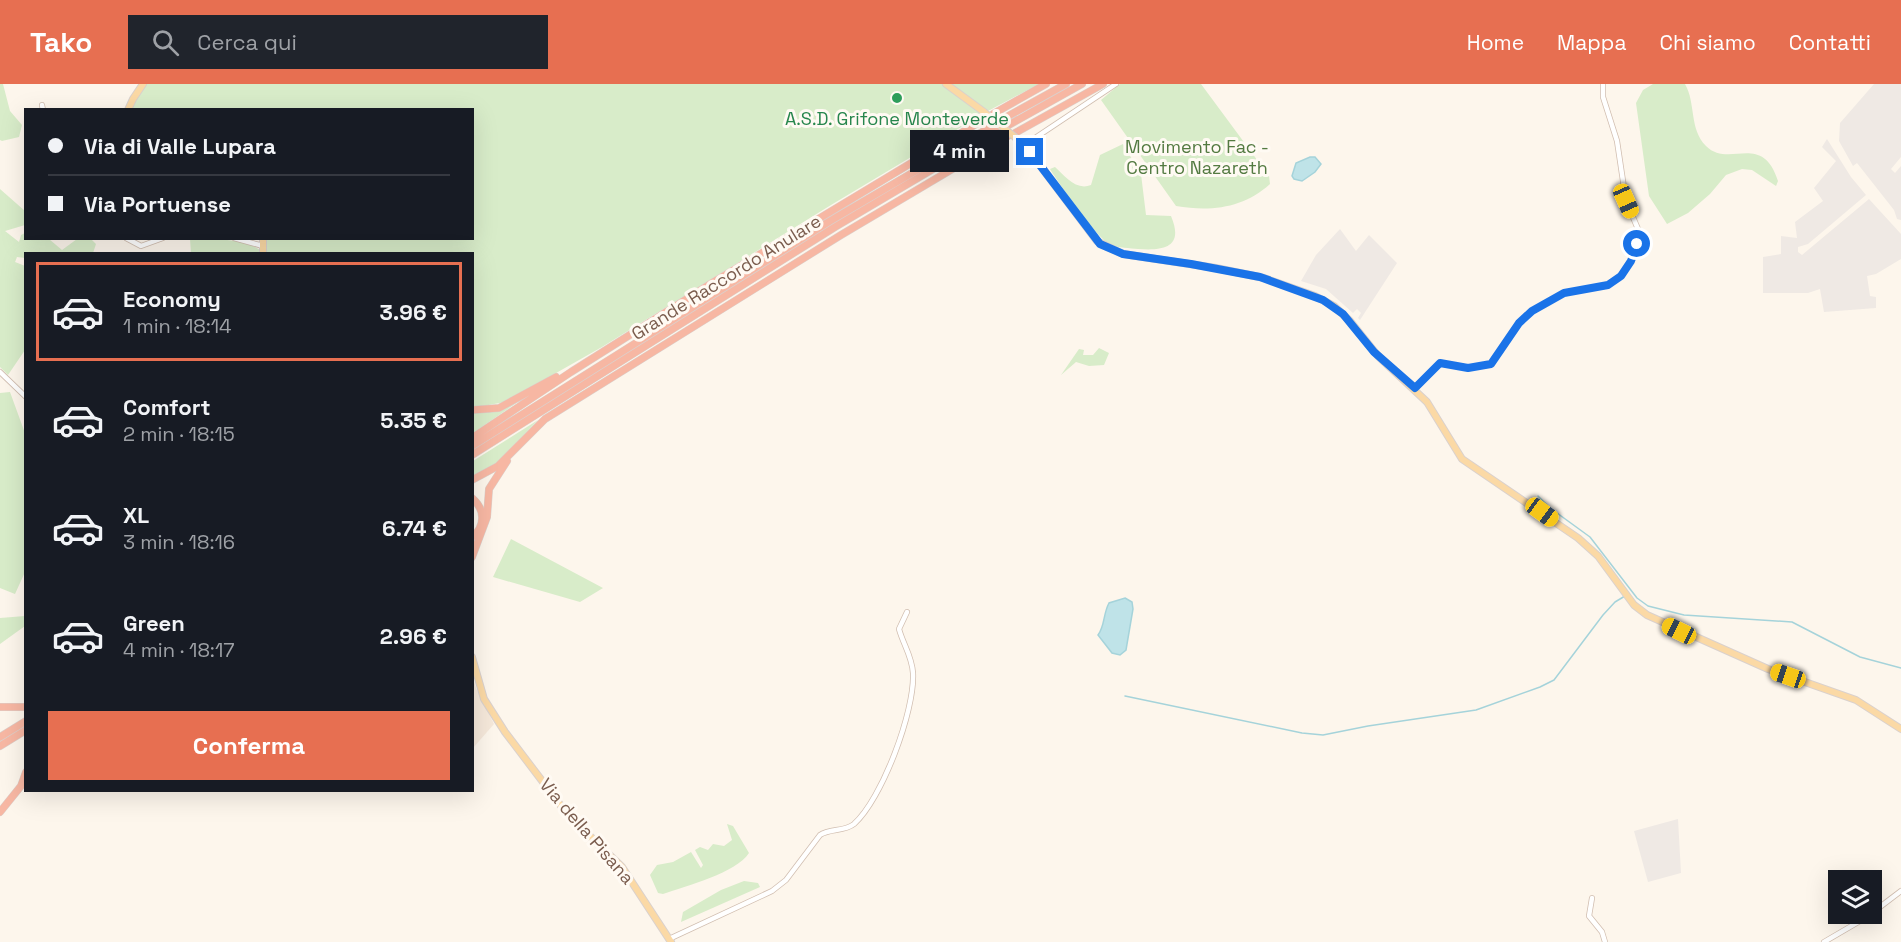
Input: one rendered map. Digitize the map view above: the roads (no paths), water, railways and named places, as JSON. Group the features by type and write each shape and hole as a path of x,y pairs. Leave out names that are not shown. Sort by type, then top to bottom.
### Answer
{"highway":[{"name":"Grande Raccordo Anulare","path":"616,343 988,114 1046,84"},
{"name":"Grande Raccordo Anulare","path":"474,454 1066,84"},
{"path":"1007,126 1083,84"},
{"name":"Grande Raccordo Anulare","path":"536,427 832,241 1103,84"},
{"name":"Grande Raccordo Anulare","path":"474,445 830,221 998,125"},
{"path":"474,410 489,410 504,405 616,343"},
{"path":"474,437 616,343"},
{"path":"474,479 498,466 536,427"},
{"path":"474,554 488,517 487,495 490,486 536,427"},
{"path":"474,500 480,506 482,519 480,528 474,535"},
{"path":"0,707 24,707"},
{"path":"0,737 24,722"},
{"path":"0,746 24,731"},
{"path":"0,812 21,786 24,778"}],"main road":[{"path":"129,108 144,84"},
{"path":"946,84 988,114 1023,146 1100,244 1123,254 1260,277 1323,300 1343,314 1374,352 1415,388 1435,412 1452,446 1462,459 1578,538 1598,556 1634,605 1644,613 1679,631 1768,669 1856,700 1901,729"},
{"name":"Via della Pisana","path":"474,664 482,693 505,732 566,813 622,867 670,940"}],"street":[{"path":"1023,146 1116,84"},
{"path":"1415,388 1440,363 1468,368 1491,364 1519,323 1532,311 1564,293 1608,285 1621,276 1631,261 1637,244 1638,230 1626,201 1617,141 1603,97 1603,84"},
{"path":"129,240 139,246 157,240"},
{"path":"239,240 263,250"},
{"path":"0,372 24,395"},
{"path":"670,940 772,891 786,880 820,835 827,831 849,827 858,819 884,776 909,713 913,685 912,667 899,629 907,612"},
{"path":"1882,905 1901,891"},
{"path":"1592,898 1589,915 1602,932 1605,942"},
{"path":"1824,942 1854,924"}],"water":[{"path":"1315,157 1321,164 1315,172 1302,181 1294,179 1292,176 1296,163"},
{"path":"1125,598 1132,602 1133,609 1126,650 1120,655 1112,653 1098,635 1109,603"}],"waterway":[{"path":"1538,496 1550,508 1590,537 1637,598 1648,606 1684,615 1792,622 1860,657 1901,668"},
{"path":"1125,696 1302,733 1323,735 1476,710 1554,680 1603,615 1615,602 1625,596"}],"place":[{"name":"A.S.D. Grifone Monteverde","path":"897,98"}],"park label":[{"name":"Movimento Fac - Centro Nazareth","path":"1197,156"}]}
